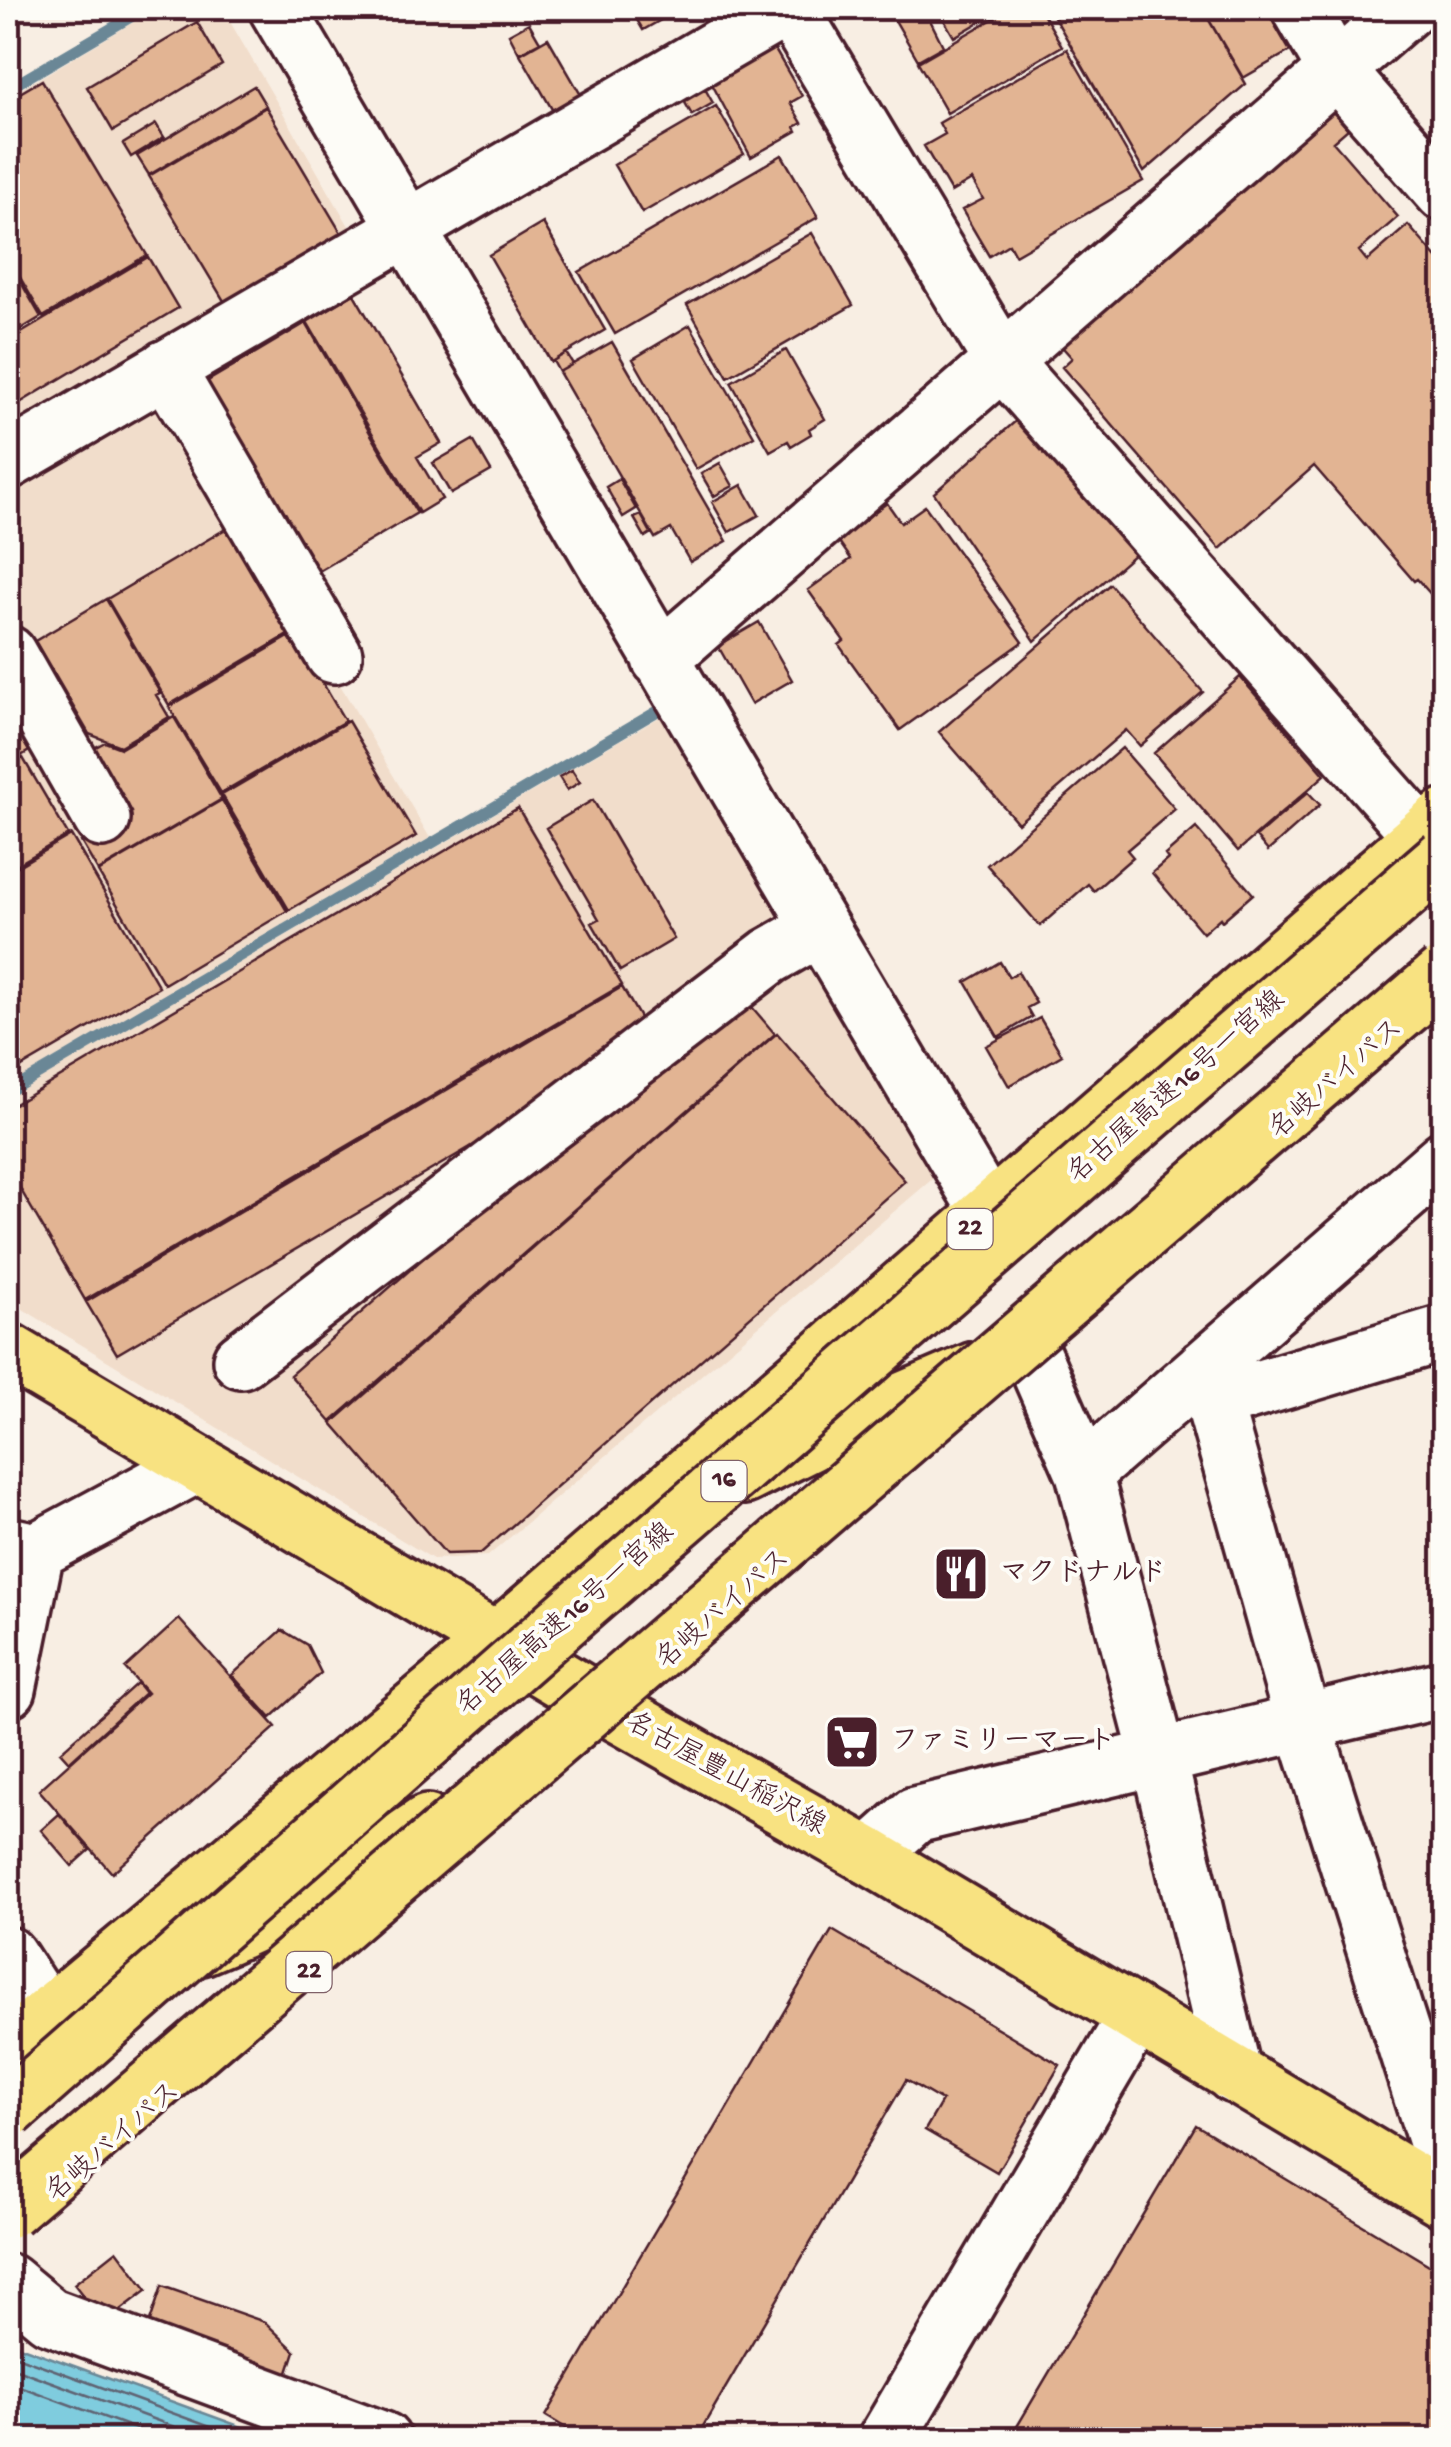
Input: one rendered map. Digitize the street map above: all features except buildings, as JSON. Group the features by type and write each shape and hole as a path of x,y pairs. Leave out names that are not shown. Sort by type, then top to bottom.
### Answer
{"main road":[{"name":"22","path":"40,2022 496,1642 989,1213 1436,837"},
{"name":"名古屋高速16号一宮線","path":"8,2110 593,1595 1436,837"},
{"path":"8,2210 1444,974"},
{"name":"名岐バイパス","path":"8,2236 1444,987"},
{"path":"496,1642 548,1611 642,1539 762,1465 1029,1348"},
{"name":"名古屋豊山稲沢線","path":"8,1350 496,1642 869,1856 1444,2198"},
{"path":"40,2022 291,1906 366,1866 431,1820 536,1735 610,1709"}],"street":[{"path":"277,8 989,1213"},
{"path":"8,461 788,8 1002,361 1436,837"},
{"path":"1300,8 1336,70 1444,192"},
{"path":"660,659 1408,8"},
{"path":"166,368 334,655"},
{"path":"8,654 102,819"},
{"path":"241,1360 770,956 820,928"},
{"path":"1084,1473 1209,1385 1444,1159"},
{"path":"1209,1385 1444,1334"},
{"path":"1029,1348 1084,1473 1158,1756 1234,2075"},
{"path":"1209,1385 1304,1722 1444,2167"},
{"path":"8,1688 22,1548 198,1464"},
{"path":"869,1856 915,1815 1444,1689"},
{"path":"8,1955 40,2022"},
{"path":"886,2440 1136,2016"},
{"path":"8,2282 49,2316 383,2440"}],"shaded area":[{"path":"157,8 222,8 353,233 8,435 8,97"},
{"path":"170,395 430,838 8,1086 8,490"},
{"path":"665,714 936,1176 488,1556 433,1559 8,1300 8,1211 23,1201 8,1174 8,1098"}],"water":[{"path":"8,2342 275,2439 8,2439"}],"waterway":[{"path":"8,89 146,8"},
{"path":"8,1092 656,712"}],"place":[{"name":"マクドナルド","path":"961,1574"},
{"name":"ファミリーマート","path":"852,1742"}]}
